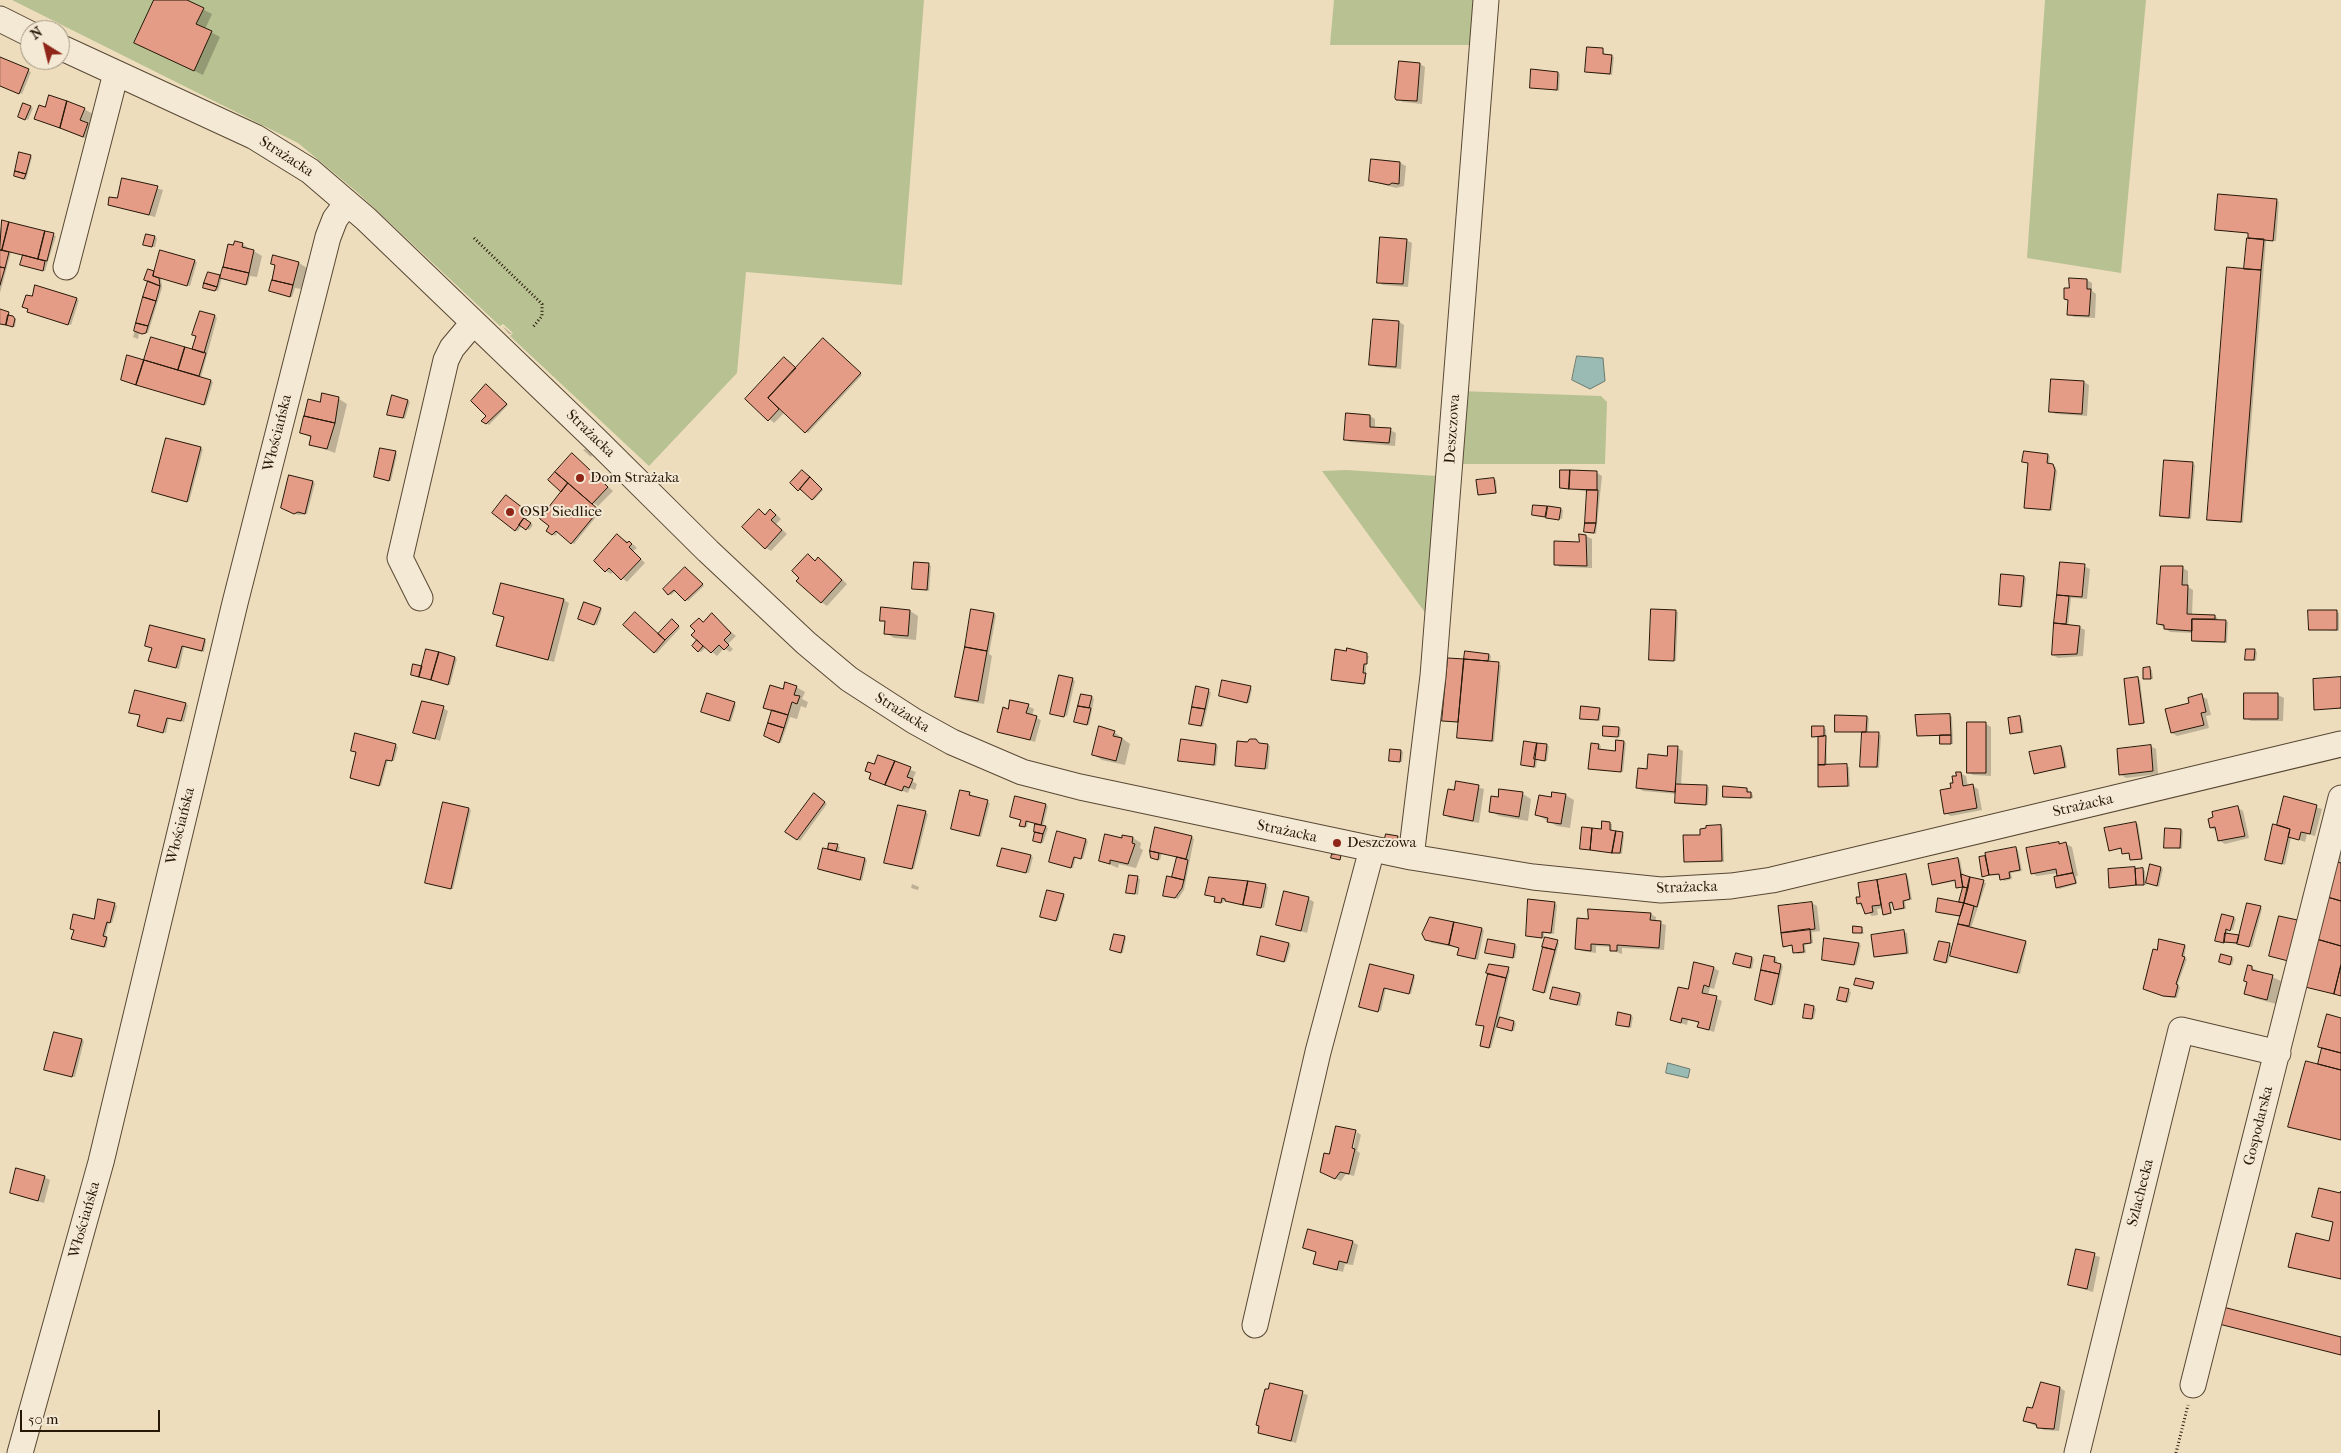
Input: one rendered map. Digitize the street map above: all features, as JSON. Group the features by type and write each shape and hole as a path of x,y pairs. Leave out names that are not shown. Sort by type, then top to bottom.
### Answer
{"street":[{"name":"Deszczowa","path":"1411,858 1434,667 1486,0"},
{"path":"0,19 20,29"},
{"name":"Strażacka","path":"70,52 255,137 310,171 347,203 473,323 800,638 849,678 914,721 952,742 1022,772 1080,787 1411,858 1532,877 1642,889 1679,890 1731,886 1772,880 2341,744"},
{"path":"66,267 116,73"},
{"name":"Włościańska","path":"20,1453 101,1162 235,603 328,237 335,219 347,203"},
{"path":"420,598 400,558 446,360 452,348 473,323"},
{"name":"Gospodarska","path":"2193,1385 2341,798"},
{"path":"1255,1324 1318,1052 1372,849"},
{"name":"Szlachecka","path":"2077,1453 2181,1030 2278,1053"}],"path":[{"path":"474,238 542,304 542,316 533,327"},
{"path":"2176,1453 2193,1385"}],"green space":[{"path":"12,0 924,0 902,285 746,272 737,373 649,466 510,336 513,333 503,324 500,326 357,192 298,143 70,29 70,20 52,20"},
{"path":"1334,0 1489,0 1486,45 1330,45"},
{"path":"2045,0 2146,0 2121,273 2027,258"},
{"path":"1460,391 1601,396 1607,402 1605,464 1453,464"},
{"path":"1347,470 1453,477 1437,629 1322,471"}],"water":[{"path":"1577,356 1603,358 1605,381 1590,389 1572,380"},
{"path":"1668,1063 1690,1069 1688,1078 1666,1073"}],"building":[{"path":"154,0 187,0 204,8 196,24 212,31 194,71 134,43"},
{"path":"1587,47 1603,48 1603,54 1612,55 1610,74 1585,72"},
{"path":"0,57 20,65 20,70 29,70 19,94 0,86"},
{"path":"1399,61 1420,63 1417,101 1396,100 1395,98"},
{"path":"1531,69 1558,72 1557,90 1530,88"},
{"path":"49,95 67,101 60,128 34,119 39,105 45,107"},
{"path":"67,101 85,108 80,120 88,123 83,137 60,128"},
{"path":"23,103 31,106 25,120 18,117"},
{"path":"19,152 31,155 26,174 15,171"},
{"path":"1371,159 1400,162 1399,184 1392,183 1389,185 1369,181"},
{"path":"15,171 26,174 24,179 14,176"},
{"path":"122,178 158,186 149,215 108,205 109,197 117,198"},
{"path":"2218,194 2277,199 2273,241 2248,238 2248,233 2215,230"},
{"path":"2,220 9,222 2,250 0,250"},
{"path":"9,222 45,231 38,259 2,250"},
{"path":"45,231 54,233 47,261 38,259"},
{"path":"146,234 155,236 152,247 143,245"},
{"path":"1380,237 1407,239 1403,284 1377,283"},
{"path":"2247,238 2264,239 2261,270 2244,269"},
{"path":"235,241 243,243 242,247 254,250 249,273 223,267 228,244 233,245"},
{"path":"0,250 9,252 5,268 0,267"},
{"path":"160,250 195,260 187,286 153,276"},
{"path":"23,255 45,261 43,271 20,265"},
{"path":"273,255 299,262 293,285 272,280 275,265 271,264"},
{"path":"0,267 5,268 0,285"},
{"path":"223,267 249,273 246,285 220,278"},
{"path":"2227,267 2261,270 2241,522 2207,520"},
{"path":"148,269 154,271 153,276 159,278 160,286 144,280"},
{"path":"208,272 220,275 217,287 204,283"},
{"path":"2069,278 2087,279 2087,289 2091,289 2089,316 2067,315 2068,300 2064,299 2064,288 2069,288"},
{"path":"272,280 293,285 290,297 269,291"},
{"path":"148,281 160,286 156,301 143,297"},
{"path":"204,283 217,287 215,291 203,288"},
{"path":"35,285 77,298 68,325 27,312 28,309 22,307 26,295 32,296"},
{"path":"143,297 156,301 148,326 136,323"},
{"path":"0,309 9,312 6,325 0,324"},
{"path":"200,311 215,315 204,353 192,349 196,336 192,335"},
{"path":"8,315 13,316 15,319 13,327 6,325"},
{"path":"1373,319 1399,321 1396,367 1369,365"},
{"path":"136,323 148,326 146,333 142,334 134,331"},
{"path":"151,337 185,347 178,370 144,360"},
{"path":"823,338 861,373 805,433 768,398"},
{"path":"185,347 206,353 199,376 178,370"},
{"path":"127,355 144,360 136,385 121,380"},
{"path":"784,357 796,368 768,398 779,409 768,421 745,399"},
{"path":"144,360 211,380 204,405 136,385"},
{"path":"2051,379 2084,381 2082,414 2049,412"},
{"path":"486,384 507,404 486,424 481,421 486,416 471,401"},
{"path":"322,393 339,397 335,423 304,416 308,399 320,402"},
{"path":"392,395 408,400 403,418 387,415"},
{"path":"1346,413 1370,415 1370,427 1391,428 1389,443 1344,440"},
{"path":"304,416 335,423 327,449 309,445 311,436 300,433"},
{"path":"166,438 201,447 187,502 152,492"},
{"path":"380,448 396,451 389,481 374,477"},
{"path":"2024,451 2048,454 2047,463 2053,464 2055,470 2050,510 2024,508 2028,463 2022,462"},
{"name":"Dom Strażaka","path":"572,453 608,487 592,504 555,472"},
{"path":"2164,460 2193,462 2189,518 2160,516"},
{"path":"802,470 810,477 798,491 790,483"},
{"path":"1560,470 1570,470 1569,489 1560,488"},
{"path":"1570,470 1597,471 1597,490 1569,489"},
{"path":"555,472 568,483 561,492 548,480"},
{"path":"289,475 313,481 305,514 298,512 294,514 281,508"},
{"path":"810,477 822,489 812,500 800,489"},
{"path":"1494,478 1496,493 1478,495 1476,480"},
{"path":"568,483 599,510 571,544 556,531 552,535 546,531 549,526 540,519"},
{"path":"1587,490 1598,490 1596,523 1585,523"},
{"name":"OSP Siedlice","path":"506,495 528,512 515,531 492,513"},
{"path":"1533,505 1547,506 1545,517 1532,515"},
{"path":"1548,506 1561,508 1559,520 1546,518"},
{"path":"759,509 765,515 770,509 776,515 771,520 782,530 765,549 742,527"},
{"path":"524,518 531,523 526,530 519,525"},
{"path":"1585,523 1596,523 1594,533 1584,532"},
{"path":"617,534 627,543 629,541 632,544 629,547 641,559 621,580 609,568 605,572 594,561"},
{"path":"1579,534 1586,535 1587,566 1554,565 1554,541 1579,542"},
{"path":"808,554 815,561 818,557 842,580 821,603 796,581 799,578 792,571"},
{"path":"914,562 929,563 927,590 912,589"},
{"path":"2060,562 2085,564 2082,597 2057,595"},
{"path":"2161,566 2183,566 2182,585 2188,585 2187,614 2215,615 2215,619 2192,619 2192,631 2164,629 2164,625 2157,624"},
{"path":"685,567 703,584 685,601 674,590 668,595 663,589"},
{"path":"2001,574 2024,576 2021,607 1999,605"},
{"path":"501,583 564,599 548,660 496,646 504,617 493,614"},
{"path":"2057,595 2069,596 2066,624 2054,623"},
{"path":"584,602 601,608 594,625 578,619"},
{"path":"881,607 910,610 908,636 884,634 885,621 880,621"},
{"path":"971,609 994,613 987,651 965,647"},
{"path":"1651,609 1676,610 1674,661 1649,660"},
{"path":"2308,610 2337,610 2337,630 2309,630"},
{"path":"635,612 665,640 654,653 623,625"},
{"path":"712,613 731,633 724,640 729,645 724,650 719,645 711,653 691,635 695,631 690,626 699,618 703,622"},
{"path":"672,619 679,626 665,640 658,634"},
{"path":"2192,619 2226,620 2225,642 2192,641"},
{"path":"2054,623 2080,626 2077,654 2052,655"},
{"path":"150,625 205,639 202,651 182,646 176,668 148,661 152,648 145,646"},
{"path":"697,640 703,646 698,652 692,646"},
{"path":"965,647 987,651 978,701 955,697"},
{"path":"1347,648 1367,653 1367,664 1364,664 1363,673 1366,673 1364,684 1331,680 1335,649 1346,651"},
{"path":"426,649 439,652 431,680 419,677"},
{"path":"2246,649 2255,649 2254,660 2245,660"},
{"path":"1465,651 1489,654 1488,661 1464,659"},
{"path":"439,652 455,657 448,685 431,680"},
{"path":"1448,658 1464,659 1458,722 1442,721"},
{"path":"1464,659 1499,662 1492,741 1457,738"},
{"path":"413,664 422,666 419,677 411,675"},
{"path":"2150,667 2151,679 2143,679 2143,668"},
{"path":"1059,675 1073,678 1064,717 1050,714"},
{"path":"2138,677 2144,723 2129,725 2124,679"},
{"path":"2341,677 2341,708 2314,710 2313,679"},
{"path":"1222,680 1251,686 1247,703 1219,696"},
{"path":"785,682 797,686 794,695 800,696 797,704 792,702 788,715 763,708 770,685 783,689"},
{"path":"1196,686 1209,689 1205,709 1192,707"},
{"path":"135,690 186,703 181,721 167,718 163,733 137,726 140,715 129,713"},
{"path":"707,693 735,702 729,721 701,712"},
{"path":"2244,693 2278,693 2278,719 2244,719"},
{"path":"1081,694 1092,696 1089,708 1078,706"},
{"path":"2202,694 2206,712 2201,713 2204,725 2171,733 2165,709 2189,703 2188,698"},
{"path":"1010,700 1029,704 1026,713 1037,716 1030,740 997,732 1003,707 1008,709"},
{"path":"422,701 444,706 435,739 413,733"},
{"path":"1078,706 1091,708 1087,725 1074,722"},
{"path":"1581,706 1600,708 1598,720 1580,719"},
{"path":"1192,707 1205,709 1201,726 1189,724"},
{"path":"772,710 788,715 784,728 768,723"},
{"path":"1950,714 1951,735 1917,736 1915,715"},
{"path":"1835,715 1867,716 1866,732 1835,732"},
{"path":"2020,716 2022,732 2010,734 2008,718"},
{"path":"1967,722 1986,722 1986,773 1967,773"},
{"path":"768,723 784,728 779,743 764,736"},
{"path":"1099,726 1115,731 1113,736 1122,738 1116,761 1092,755"},
{"path":"1603,726 1619,727 1618,737 1603,736"},
{"path":"1812,726 1824,726 1824,736 1812,737"},
{"path":"1862,732 1879,732 1877,767 1860,767"},
{"path":"355,733 396,744 392,761 386,760 379,786 350,778 356,752 351,751"},
{"path":"1940,735 1951,735 1951,744 1940,744"},
{"path":"1826,736 1825,765 1818,765 1818,737"},
{"path":"1181,739 1216,744 1214,765 1178,761"},
{"path":"1250,739 1256,739 1259,743 1268,744 1265,769 1235,766 1237,741 1247,742"},
{"path":"1616,740 1624,741 1621,772 1588,769 1591,743 1599,744 1598,749 1615,751"},
{"path":"1524,741 1537,743 1534,767 1521,765"},
{"path":"1537,743 1547,744 1545,761 1534,759"},
{"path":"2151,745 2153,771 2119,775 2117,749"},
{"path":"1668,746 1678,746 1675,792 1636,788 1638,768 1647,769 1648,754 1667,756"},
{"path":"2061,746 2065,767 2034,774 2029,752"},
{"path":"1390,749 1401,750 1400,762 1389,761"},
{"path":"878,755 895,761 885,785 869,779 871,773 865,771 868,762 874,764"},
{"path":"895,761 911,767 907,777 913,779 909,788 904,786 902,791 885,785"},
{"path":"1847,764 1848,786 1818,787 1818,765"},
{"path":"1956,772 1961,772 1963,786 1973,784 1977,808 1944,814 1940,790 1951,788 1950,783 1953,783 1952,776 1956,776"},
{"path":"1456,781 1479,785 1473,821 1443,815 1448,789 1454,790"},
{"path":"1676,784 1707,785 1706,805 1675,803"},
{"path":"1723,786 1747,788 1747,792 1751,792 1751,798 1723,797"},
{"path":"1499,789 1523,792 1519,817 1489,812 1491,796 1498,797"},
{"path":"960,790 970,792 969,795 988,800 979,836 951,829"},
{"path":"1552,792 1566,794 1561,824 1547,822 1548,818 1535,815 1539,795 1551,797"},
{"path":"814,793 825,802 797,840 785,832"},
{"path":"1015,796 1046,804 1041,825 1026,821 1025,827 1019,826 1021,820 1010,817"},
{"path":"2284,796 2317,805 2310,834 2301,832 2299,840 2288,837 2290,829 2277,825"},
{"path":"443,802 469,808 451,889 425,883"},
{"path":"898,805 926,811 912,869 884,863"},
{"path":"2238,806 2245,836 2218,841 2215,827 2210,828 2208,819 2213,817 2212,812"},
{"path":"1602,821 1610,822 1610,830 1616,831 1612,853 1590,850 1592,828 1601,829"},
{"path":"2136,822 2142,859 2130,860 2129,853 2122,854 2121,848 2109,851 2104,828"},
{"path":"1035,824 1046,826 1043,834 1034,832"},
{"path":"2273,824 2290,829 2282,864 2265,860"},
{"path":"1721,825 1722,861 1684,862 1683,835 1700,835 1700,829 1706,828 1706,826"},
{"path":"1155,827 1192,836 1186,859 1150,851"},
{"path":"1582,827 1592,828 1590,850 1580,849"},
{"path":"2165,828 2181,829 2180,848 2164,848"},
{"path":"1057,831 1086,839 1081,859 1074,857 1071,868 1049,862"},
{"path":"1616,831 1623,832 1620,853 1612,853"},
{"path":"1035,832 1043,834 1041,843 1033,841"},
{"path":"1105,834 1122,838 1122,835 1133,837 1132,843 1135,844 1128,864 1110,860 1110,864 1099,861"},
{"path":"1386,834 1398,836 1397,841 1385,838"},
{"path":"2059,842 2059,844 2066,842 2073,873 2057,876 2056,869 2031,874 2026,848"},
{"path":"829,843 838,844 836,851 828,849"},
{"path":"2016,847 2020,870 2009,872 2010,878 2000,880 1999,874 1989,875 1985,853"},
{"path":"823,848 865,858 860,880 818,869"},
{"path":"1002,848 1031,855 1026,873 997,866"},
{"path":"1150,851 1159,853 1158,860 1151,858"},
{"path":"1332,854 1341,855 1340,860 1331,858"},
{"path":"1985,856 1989,875 1982,877 1979,857"},
{"path":"1177,857 1188,860 1184,880 1172,877"},
{"path":"1958,858 1963,887 1956,888 1955,880 1932,885 1928,864"},
{"path":"2333,861 2341,863 2341,901 2324,896"},
{"path":"2150,864 2161,867 2157,886 2146,883"},
{"path":"2135,867 2136,885 2109,888 2108,869"},
{"path":"2143,868 2144,885 2136,885 2135,869"},
{"path":"2073,873 2076,883 2056,888 2054,877"},
{"path":"1906,874 1910,899 1903,901 1904,908 1894,910 1892,902 1889,903 1891,913 1883,915 1877,880"},
{"path":"1961,874 1970,877 1968,888 1963,887"},
{"path":"1129,875 1138,876 1135,894 1126,893"},
{"path":"1167,876 1184,880 1182,888 1175,898 1163,896"},
{"path":"1209,877 1248,881 1243,905 1225,901 1222,898 1221,903 1214,902 1215,897 1205,895"},
{"path":"1970,877 1984,880 1977,907 1964,903"},
{"path":"1877,880 1881,905 1872,906 1873,912 1865,914 1861,903 1857,904 1856,897 1860,897 1858,883"},
{"path":"1248,881 1266,884 1261,908 1243,905"},
{"path":"1963,887 1968,888 1964,903 1959,902"},
{"path":"1047,890 1064,894 1056,921 1040,917"},
{"path":"1284,891 1309,897 1301,931 1276,925"},
{"path":"2324,896 2341,901 2341,946 2313,938"},
{"path":"1938,898 1964,903 1960,916 1936,912"},
{"path":"98,899 115,903 110,923 107,922 103,936 107,937 104,947 71,939 74,930 70,929 73,914 94,919"},
{"path":"1528,899 1555,902 1551,933 1542,932 1542,938 1526,936"},
{"path":"1812,902 1815,929 1781,933 1778,906"},
{"path":"1964,903 1974,906 1969,926 1958,924"},
{"path":"2247,903 2261,906 2249,947 2237,944"},
{"path":"1588,909 1651,913 1650,920 1661,921 1659,948 1617,945 1617,951 1610,951 1610,945 1591,944 1591,951 1575,949 1577,918 1588,919"},
{"path":"2222,914 2234,917 2230,931 2226,929 2224,943 2215,941"},
{"path":"2279,916 2302,921 2292,962 2269,956"},
{"path":"1430,917 1454,922 1449,945 1425,940 1422,934"},
{"path":"1454,922 1482,928 1475,959 1457,955 1459,948 1449,945"},
{"path":"1958,924 2026,941 2017,973 1950,956"},
{"path":"1853,926 1862,927 1862,933 1853,933"},
{"path":"1810,929 1811,943 1803,944 1804,952 1793,953 1792,945 1783,947 1781,933"},
{"path":"1904,930 1907,953 1874,957 1871,935"},
{"path":"2225,933 2239,935 2237,943 2224,942"},
{"path":"1114,934 1125,936 1121,953 1110,950"},
{"path":"1261,936 1289,943 1284,962 1257,955"},
{"path":"1545,937 1558,940 1555,950 1542,947"},
{"path":"1824,938 1859,943 1854,965 1822,960"},
{"path":"2313,938 2341,946 2341,964 2334,994 2301,986"},
{"path":"1488,939 1515,944 1513,958 1485,953"},
{"path":"2159,939 2185,945 2182,956 2185,957 2176,984 2178,985 2175,997 2163,996 2143,989 2153,949 2157,950"},
{"path":"1939,941 1950,943 1946,963 1934,960"},
{"path":"1543,947 1555,950 1544,993 1533,990"},
{"path":"1736,953 1752,957 1750,968 1733,964"},
{"path":"2221,954 2232,957 2230,965 2219,962"},
{"path":"1764,955 1775,957 1774,962 1781,964 1779,974 1761,970"},
{"path":"1694,962 1714,967 1709,987 1704,985 1702,993 1717,996 1709,1030 1697,1027 1699,1022 1682,1018 1681,1023 1670,1020 1678,987 1688,989"},
{"path":"1370,964 1414,975 1409,994 1384,988 1378,1012 1359,1007"},
{"path":"1489,964 1509,967 1506,978 1486,973"},
{"path":"2248,965 2252,966 2252,970 2273,975 2267,1000 2244,994 2247,982 2244,981"},
{"path":"2341,966 2341,996 2334,994"},
{"path":"1761,970 1779,974 1772,1005 1755,1000"},
{"path":"1488,974 1506,978 1489,1048 1480,1046 1484,1026 1476,1025"},
{"path":"1856,978 1874,982 1872,989 1854,985"},
{"path":"1553,987 1580,993 1577,1005 1550,999"},
{"path":"1840,987 1849,989 1846,1002 1837,1000"},
{"path":"1805,1004 1814,1006 1812,1019 1803,1018"},
{"path":"1618,1012 1631,1015 1629,1027 1616,1025"},
{"path":"2327,1014 2341,1018 2341,1053 2318,1047"},
{"path":"1500,1017 1514,1021 1512,1031 1497,1027"},
{"path":"54,1032 82,1039 72,1077 44,1070"},
{"path":"2322,1048 2341,1053 2341,1070 2318,1064"},
{"path":"2306,1061 2341,1070 2341,1140 2288,1127"},
{"path":"1336,1126 1356,1130 1352,1148 1355,1149 1349,1174 1340,1172 1335,1179 1320,1172 1324,1153 1329,1154"},
{"path":"16,1168 45,1176 38,1201 10,1193"},
{"path":"2319,1188 2340,1193 2341,1191 2341,1279 2288,1267 2296,1233 2329,1241 2333,1222 2312,1217"},
{"path":"1308,1229 1353,1241 1347,1263 1339,1261 1337,1270 1313,1264 1316,1252 1303,1248"},
{"path":"2076,1249 2095,1253 2087,1289 2068,1285"},
{"path":"2219,1306 2341,1337 2341,1355 2215,1323"},
{"path":"2041,1382 2060,1387 2054,1429 2037,1428 2036,1424 2023,1421 2027,1407 2032,1408"},
{"path":"1270,1383 1303,1391 1291,1441 1258,1433 1259,1426 1256,1425 1265,1389 1268,1389"}],"place":[{"name":"Dom Strażaka","path":"580,478"},
{"name":"OSP Siedlice","path":"510,512"},
{"name":"Deszczowa","path":"1337,843"}]}
